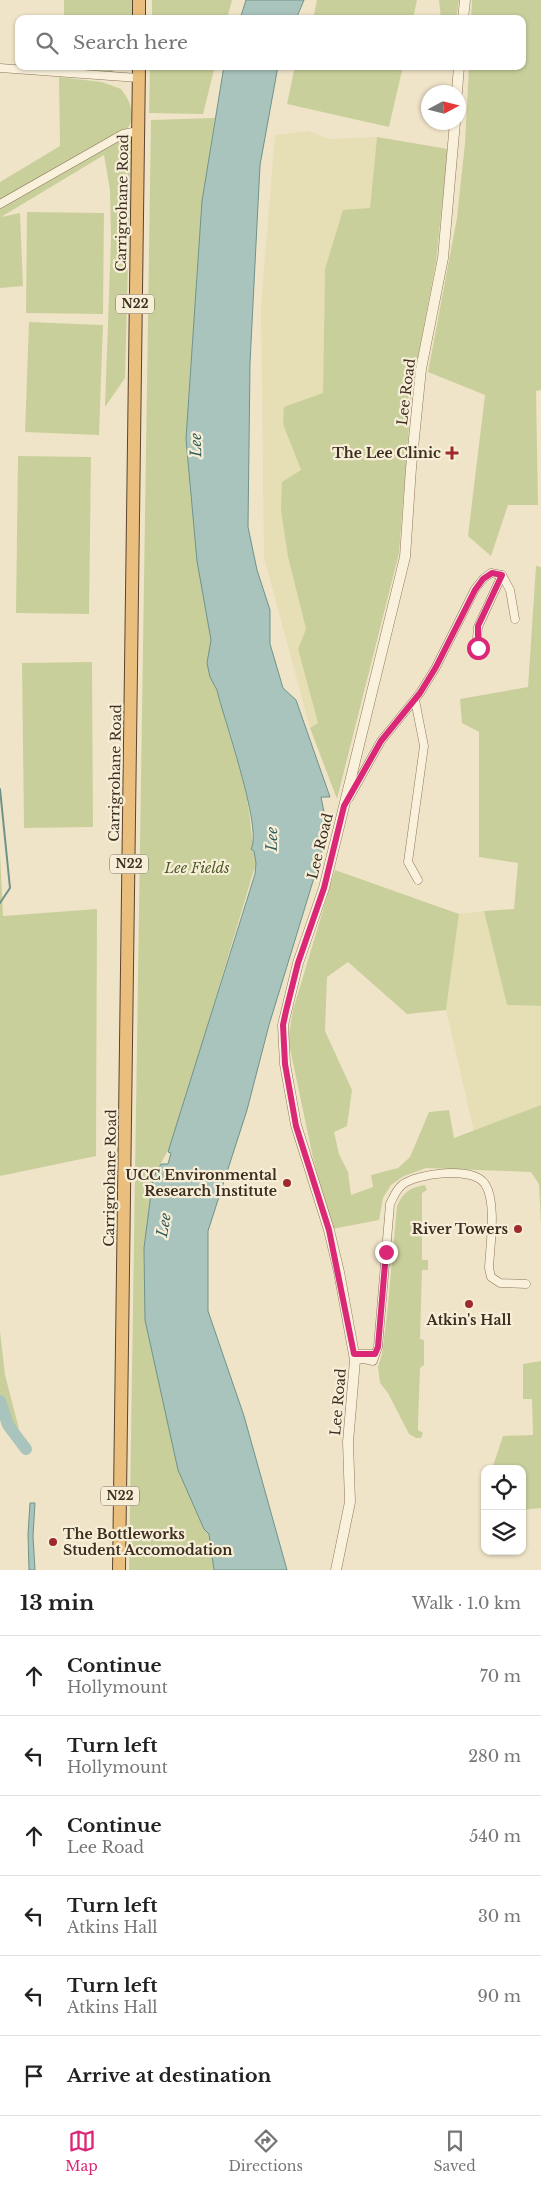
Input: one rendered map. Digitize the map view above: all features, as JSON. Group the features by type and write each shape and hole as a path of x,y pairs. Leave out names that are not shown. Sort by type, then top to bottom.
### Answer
{"highway":[{"path":"139,0 139,15"},
{"name":"Carrigrohane Road","path":"119,1570 139,72"}],"street":[{"path":"463,15 465,0"},
{"path":"0,68 15,68"},
{"path":"70,70 139,72"},
{"path":"458,85 459,70"},
{"name":"Lee Road","path":"336,1570 350,1502 348,1449 354,1357 329,1230 296,1126 285,1064 283,1025 291,987 324,888 405,557 411,468 421,369 443,258 454,130"},
{"path":"0,204 124,134 138,131"},
{"path":"344,806 381,741 415,700 436,667 475,590 483,579 492,573 502,575"},
{"path":"502,575 510,590 516,618"},
{"path":"480,655 477,640 478,626 502,575"},
{"path":"415,700 424,746 408,862 418,880"},
{"path":"354,1357 374,1358 378,1347 390,1204 402,1186 410,1180 463,1173 474,1175 483,1181 490,1198 489,1268 491,1277 500,1283 526,1284"}],"shaded area":[{"path":"308,131 329,139 377,137 370,208 325,269 323,393 283,424 301,470 288,557 306,629 298,649 318,723 310,728 264,557 261,306 275,135"},
{"path":"484,911 507,1005 541,1006 541,1105 474,1131 446,1010 459,914"}],"green space":[{"path":"64,0 132,0 132,15 64,15"},
{"path":"152,0 232,0 228,15 152,15"},
{"path":"317,0 417,0 414,15 314,15"},
{"path":"439,0 459,0 457,15 441,15"},
{"path":"472,0 541,0 541,390 536,391 538,505 508,505 491,556 468,536 485,395 428,372 457,218 465,143 469,70 526,70 526,15 471,15"},
{"path":"80,70 114,70 112,72"},
{"path":"150,70 214,70 203,114 149,113"},
{"path":"294,70 402,70 389,127 287,104"},
{"path":"59,77 102,82 121,89 131,109 132,119 130,124 127,129 0,200 0,182 60,146"},
{"name":"Lee Fields","path":"215,118 202,201 186,439 197,561 211,640 207,663 210,677 217,690 245,790 256,863 173,1141 153,1178 144,1248 144,1281 209,1534 214,1570 129,1570 151,120"},
{"path":"126,137 131,138 131,150 125,378 105,407 111,238 110,190 104,155 1,217 20,213 23,286 0,288 0,206 108,144"},
{"path":"377,137 448,149 436,262 412,388 399,553 337,799 310,728 318,723 298,649 306,629 288,557 281,510 282,482 301,470 283,424 284,407 323,393 325,269 343,210 370,208"},
{"path":"27,212 104,213 103,314 26,313"},
{"path":"29,322 103,325 99,435 25,432"},
{"path":"18,456 91,457 89,614 16,613"},
{"path":"536,566 541,567 541,1006 507,1005 484,911 514,909 518,863 479,857 479,732 462,723 460,699 528,687"},
{"path":"92,662 93,827 24,828 22,663"},
{"path":"0,853 3,916 97,909 96,1156 0,1176"},
{"path":"335,870 459,914 446,1010 407,1014 348,962 327,977 325,1031 352,1090 347,1126 334,1132 339,1154 348,1172 351,1195 373,1187 371,1175 398,1168 410,1157 429,1112 449,1110 454,1138 541,1105 541,1226 539,1184 531,1172 426,1168 404,1176 391,1185 383,1198 379,1220 332,1229 313,1158 288,1039 293,1010"},
{"path":"425,1185 427,1190 422,1193 422,1260 428,1260 428,1270 422,1270 420,1339 424,1340 424,1365 420,1368 418,1424 418,1430 423,1433 421,1438 416,1438 409,1434 388,1393 380,1383 378,1367 382,1354 387,1315 397,1206 408,1191"},
{"path":"0,1331 5,1375 19,1429 0,1417"},
{"path":"541,1361 541,1508 526,1510 526,1465 493,1465 503,1436 533,1435 532,1399 523,1399 523,1364"}],"water":[{"path":"246,0 304,0 298,15 241,15"},
{"name":"Lee","path":"223,70 277,70 260,165 250,363 248,527 257,570 270,610 270,644 283,688 296,700 330,797 321,797 328,832 269,1025 247,1110 208,1231 208,1311 244,1416 287,1570 214,1570 209,1534 204,1529 178,1470 145,1320 144,1248 153,1178 161,1164 168,1164 171,1153 168,1152 255,874 256,863 254,851 251,849 253,838 252,820 241,772 217,690 210,677 207,663 211,640 197,561 186,439 202,201"},
{"path":"30,1503 35,1503 33,1536 35,1570 29,1570 28,1534"}],"waterway":[{"path":"0,789 10,888 0,903"},
{"path":"0,1401 8,1425 26,1449"}],"place":[{"name":"The Lee Clinic","path":"452,453"},
{"name":"UCC Environmental Research Institute","path":"287,1183"},
{"name":"River Towers","path":"518,1229"},
{"name":"Atkin's Hall","path":"469,1304"},
{"name":"The Bottleworks Student Accomodation","path":"53,1542"}],"route":[{"path":"386,1252 378,1347 375,1354 354,1354 339,1272 329,1230 296,1126 285,1064 283,1025 298,963 324,888 344,806 347,804 361,773 381,741 420,693 436,667 475,590 483,579 492,573 502,575 478,626 478,648"}]}
